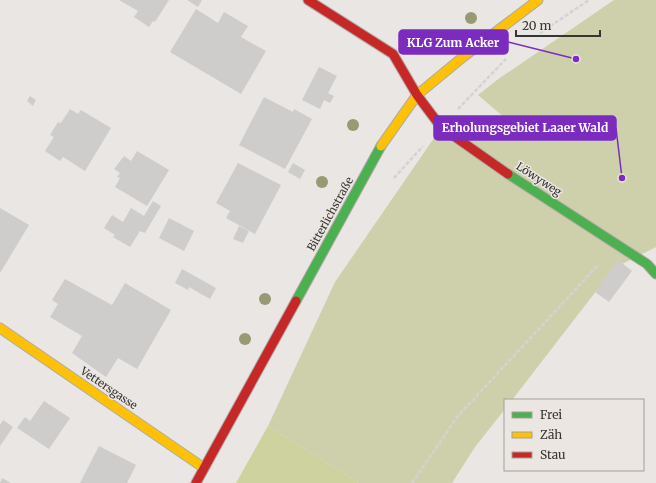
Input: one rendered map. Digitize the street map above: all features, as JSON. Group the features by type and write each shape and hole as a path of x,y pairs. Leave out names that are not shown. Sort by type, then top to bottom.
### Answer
{"street":[{"name":"Löwyweg","path":"308,0 393,54 417,95 441,127 482,157 647,264 656,274"},
{"name":"Bitterlichstraße","path":"196,483 378,151 417,95 474,47 538,0"},
{"name":"Vettersgasse","path":"0,328 204,468"}],"path":[{"path":"538,34 589,0"},
{"path":"390,182 508,57"},
{"path":"412,483 458,416 617,244"}],"green space":[{"path":"614,0 656,0 656,247 614,268 513,399 504,399 504,410 475,447 452,483 359,483 268,426 335,282 434,138 518,129 478,95 497,80"},
{"path":"268,426 359,483 236,483"}],"building":[{"path":"119,0 169,0 155,22 153,21 149,27 134,17 138,11"},
{"path":"187,0 202,0 198,7"},
{"path":"196,9 218,23 224,12 248,26 241,37 266,51 241,94 170,52"},
{"path":"319,67 337,76 328,93 334,96 330,103 324,100 320,109 302,100"},
{"path":"30,96 36,100 33,106 27,101"},
{"path":"264,97 293,112 294,109 312,119 285,169 239,145"},
{"path":"70,109 78,114 81,110 111,128 85,171 63,157 60,161 45,151 54,137 50,135 58,122 61,123"},
{"path":"137,151 169,170 147,206 115,187 120,178 117,177 120,173 114,169 124,156 131,161"},
{"path":"238,163 281,185 255,234 226,218 230,211 216,203"},
{"path":"293,163 305,170 300,179 288,172"},
{"path":"153,201 161,206 145,233 140,231 130,247 113,237 115,235 104,228 112,215 123,222 131,208 144,216"},
{"path":"0,208 29,225 0,273"},
{"path":"169,218 194,231 184,251 159,238"},
{"path":"239,226 249,231 243,243 233,239"},
{"path":"618,260 632,271 609,302 595,292"},
{"path":"182,269 216,288 210,299 189,287 188,290 175,283"},
{"path":"65,279 112,305 125,283 171,310 137,369 118,358 106,377 72,353 82,336 50,317 58,304 52,300"},
{"path":"44,401 70,418 49,449 17,428 25,417 30,421"},
{"path":"3,420 13,427 0,446 0,425"},
{"path":"99,446 136,465 127,483 80,483"},
{"path":"2,478 11,483 0,483"}],"traffic: fast":[{"path":"296,301 381,146"},
{"path":"508,174 647,264 656,274"}],"traffic: slow":[{"path":"381,146 417,95 463,57 538,0"},
{"path":"0,328 204,468"}],"traffic: jam":[{"path":"308,0 393,54 417,95 441,127 508,174"},
{"path":"196,483 296,301"}],"place":[{"name":"KLG Zum Acker","path":"576,59"},
{"name":"Erholungsgebiet Laaer Wald","path":"622,178"}]}
